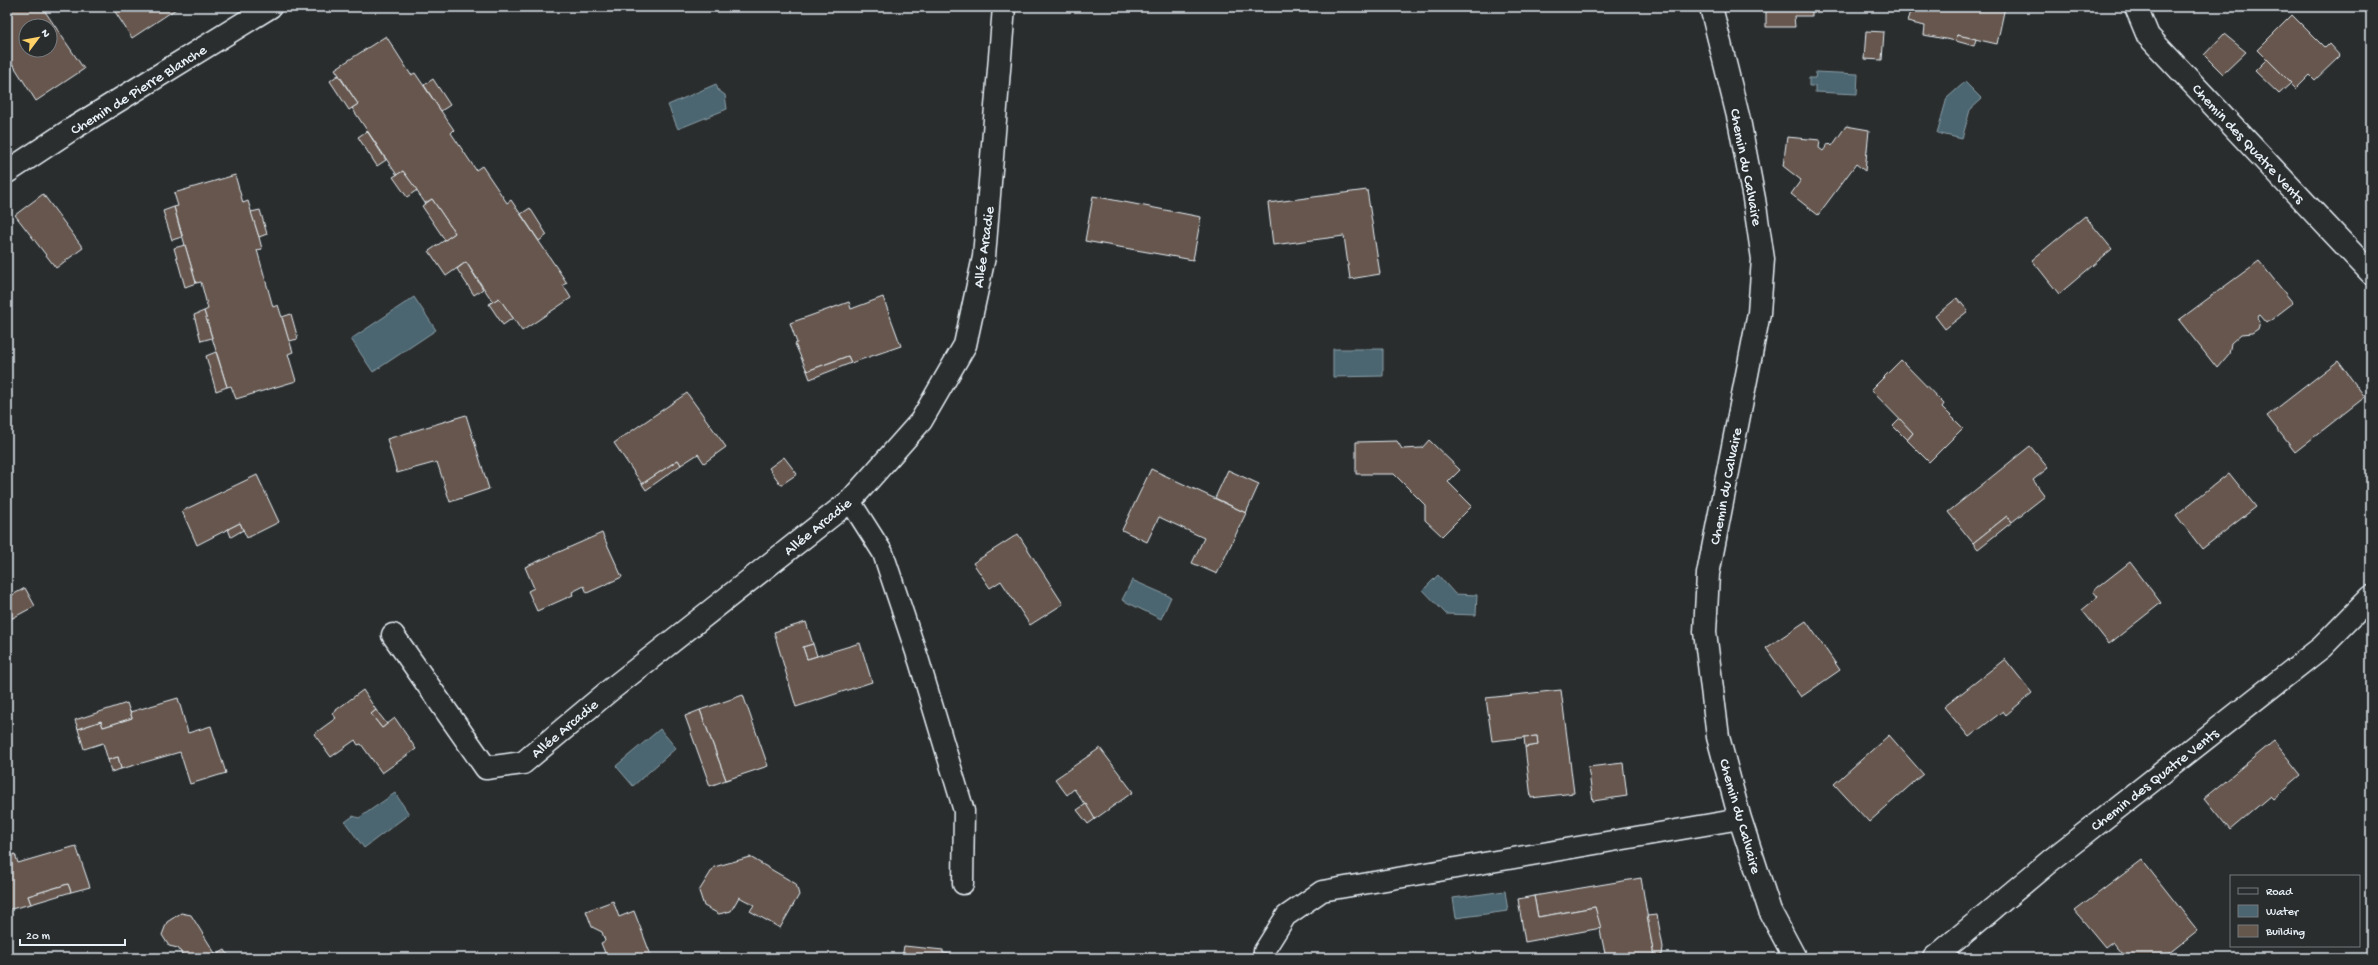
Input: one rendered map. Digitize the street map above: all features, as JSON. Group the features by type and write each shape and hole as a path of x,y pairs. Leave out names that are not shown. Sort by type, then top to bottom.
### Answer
{"street":[{"name":"Chemin de Pierre Blanche","path":"7,172 72,129 270,7"},
{"name":"Allée Arcadie","path":"393,635 486,768 523,762 609,690 850,501 921,421 965,344 984,257 1004,7"},
{"name":"Chemin du Calvaire","path":"1711,7 1739,120 1754,199 1763,259 1759,313 1708,574 1705,632 1718,736 1740,819 1770,911 1795,958"},
{"name":"Chemin des Quatre Vents","path":"2136,7 2148,36 2371,273"},
{"name":"Chemin des Quatre Vents","path":"1934,958 2050,861 2322,647 2371,597"}],"lane":[{"path":"850,501 883,553 920,661 960,796 964,811 963,884"},
{"path":"1264,958 1264,950 1286,916 1322,891 1740,819"}],"water":[{"path":"1816,72 1858,74 1857,94 1815,92 1815,86 1809,86 1809,78 1815,78"},
{"path":"1965,82 1982,99 1970,110 1962,139 1937,133 1947,98"},
{"path":"716,84 718,90 725,95 727,109 678,129 668,105"},
{"path":"414,297 436,330 373,372 351,339"},
{"path":"1333,349 1383,349 1383,376 1333,377"},
{"path":"1438,575 1455,594 1477,595 1476,615 1446,614 1423,590"},
{"path":"1132,580 1171,597 1161,619 1122,600"},
{"path":"660,729 676,748 633,786 616,766"},
{"path":"395,793 409,814 364,848 345,822 353,816 359,818"},
{"path":"1505,891 1508,911 1456,918 1453,898"}],"building":[{"path":"7,7 42,7 49,18 18,18 18,58 58,58 58,31 84,69 36,101 12,63 7,66"},
{"path":"112,7 179,7 132,38"},
{"path":"1766,7 1812,7 1812,16 1794,16 1795,27 1766,27"},
{"path":"1911,7 2005,7 1997,44 1957,35 1956,41 1924,35 1925,26 1907,22"},
{"path":"2292,15 2325,48 2329,44 2340,56 2315,80 2310,75 2296,89 2257,50"},
{"path":"1866,31 1884,32 1882,60 1864,59"},
{"path":"2224,34 2246,52 2223,74 2204,55"},
{"path":"1957,35 1976,39 1974,46 1956,41"},
{"path":"386,36 411,75 415,73 454,130 451,133 476,170 482,166 507,203 511,200 567,283 563,285 571,298 522,331 499,298 493,302 466,262 446,276 429,251 455,233 432,199 425,203 403,171 397,175 352,108 358,104 335,69"},
{"path":"2267,59 2291,83 2279,94 2255,71"},
{"path":"338,75 358,104 349,110 330,81"},
{"path":"433,79 450,105 441,111 424,85"},
{"path":"1846,126 1869,130 1865,171 1856,164 1818,215 1791,194 1801,180 1783,166 1787,137 1820,140 1819,148 1823,151 1829,143 1832,146"},
{"path":"367,131 386,160 377,166 358,137"},
{"path":"403,171 417,190 407,197 393,177"},
{"path":"235,175 243,203 248,201 259,237 262,249 257,250 273,307 278,305 293,352 288,354 296,381 236,399 231,386 227,387 204,311 208,309 201,282 196,283 174,207 178,206 174,193"},
{"path":"1367,190 1380,274 1350,279 1344,236 1273,245 1268,203"},
{"path":"43,194 83,248 56,268 15,215"},
{"path":"1093,196 1201,217 1193,260 1085,241"},
{"path":"432,199 455,233 445,240 422,206"},
{"path":"174,207 182,237 172,240 163,211"},
{"path":"530,208 547,235 539,241 521,214"},
{"path":"260,210 267,234 259,237 251,212"},
{"path":"2085,216 2112,249 2059,294 2032,260"},
{"path":"185,245 196,283 185,287 174,248"},
{"path":"2259,261 2293,303 2267,323 2260,315 2257,317 2260,322 2258,329 2252,333 2241,334 2231,343 2229,354 2217,368 2179,320"},
{"path":"466,262 483,289 474,295 457,269"},
{"path":"883,297 901,346 851,363 848,356 807,371 795,344 797,343 790,323 849,302 851,309"},
{"path":"499,298 513,318 503,325 489,304"},
{"path":"1957,298 1968,311 1945,329 1935,316"},
{"path":"204,311 212,338 201,341 194,315"},
{"path":"291,314 298,339 289,341 282,317"},
{"path":"216,352 227,387 216,391 206,356"},
{"path":"848,356 851,363 810,379 807,371"},
{"path":"1901,360 1944,404 1942,407 1963,428 1929,462 1907,440 1913,433 1871,390"},
{"path":"2338,361 2365,397 2295,452 2267,416"},
{"path":"687,393 726,447 704,463 698,454 681,465 678,460 642,484 614,443"},
{"path":"466,415 489,489 450,502 437,462 397,473 387,439"},
{"path":"1900,419 1913,433 1907,440 1893,426"},
{"path":"1429,440 1460,470 1448,482 1472,506 1442,536 1425,520 1425,505 1394,474 1356,474 1356,442 1397,441 1402,449 1422,448"},
{"path":"2030,446 2048,468 2033,480 2045,496 2012,522 2007,516 1973,543 1948,512"},
{"path":"784,457 797,474 781,485 769,468"},
{"path":"678,460 681,465 646,490 642,484"},
{"path":"1151,469 1246,513 1217,574 1192,563 1204,538 1159,517 1147,542 1122,530"},
{"path":"1228,470 1259,484 1246,513 1215,498"},
{"path":"2229,473 2256,507 2202,549 2176,515"},
{"path":"257,475 279,522 247,538 240,523 197,545 182,511"},
{"path":"2007,516 2012,522 1978,549 1973,543"},
{"path":"240,523 243,530 231,537 228,529"},
{"path":"602,533 622,577 587,593 584,586 572,592 573,595 537,611 528,591 534,588 525,567"},
{"path":"1018,534 1063,604 1030,625 1001,581 990,588 973,563"},
{"path":"2130,562 2161,603 2109,644 2082,610 2098,597 2093,591"},
{"path":"25,588 35,606 7,621 7,598"},
{"path":"1806,621 1840,670 1801,697 1766,648"},
{"path":"806,622 813,644 803,647 807,659 860,643 872,682 796,707 774,632"},
{"path":"813,644 817,656 807,659 803,647"},
{"path":"2005,659 2032,693 2006,715 2003,711 1969,737 1944,707"},
{"path":"363,690 376,710 371,714 382,728 395,718 416,749 382,773 361,744 358,745 355,740 331,757 314,734 336,718 332,713"},
{"path":"1561,690 1574,793 1531,798 1525,747 1538,745 1537,736 1492,741 1486,698"},
{"path":"743,695 768,766 726,780 700,710"},
{"path":"178,698 188,733 211,726 226,773 190,784 180,752 121,769 118,757 108,760 103,743 84,749 78,729 101,721 103,727 132,718 130,712"},
{"path":"127,703 132,718 103,727 101,721 78,729 75,720"},
{"path":"376,710 387,724 382,728 371,714"},
{"path":"700,710 726,780 710,786 685,716"},
{"path":"1889,735 1923,774 1869,822 1834,784"},
{"path":"1537,736 1538,745 1525,747 1524,737"},
{"path":"2274,741 2301,775 2273,799 2270,796 2230,830 2204,798"},
{"path":"1100,748 1133,792 1095,819 1074,789 1067,795 1055,779"},
{"path":"118,757 121,769 111,772 108,760"},
{"path":"1623,763 1627,796 1593,801 1588,767"},
{"path":"1086,804 1095,819 1088,824 1077,810"},
{"path":"76,846 90,887 71,892 68,884 28,896 31,904 7,910 7,857 15,854 18,863"},
{"path":"750,857 796,884 799,895 780,928 750,911 754,905 739,897 731,911 719,914 704,906 699,891 714,867"},
{"path":"2142,860 2198,931 2164,958 2127,958 2113,941 2105,947 2075,911"},
{"path":"1641,878 1654,956 1662,955 1662,958 1606,958 1595,907 1538,917 1534,896"},
{"path":"68,884 71,892 31,904 28,896"},
{"path":"1534,896 1538,917 1595,907 1601,928 1525,942 1518,899"},
{"path":"613,901 619,917 634,911 652,958 607,958 601,943 605,941 602,932 592,927 586,911"},
{"path":"181,913 191,915 216,955 225,950 230,958 181,958 182,954 178,948 169,946 162,935 167,922"},
{"path":"1657,915 1663,947 1662,955 1654,956 1647,916"},
{"path":"904,946 943,950 943,953 979,958 902,958"}]}
